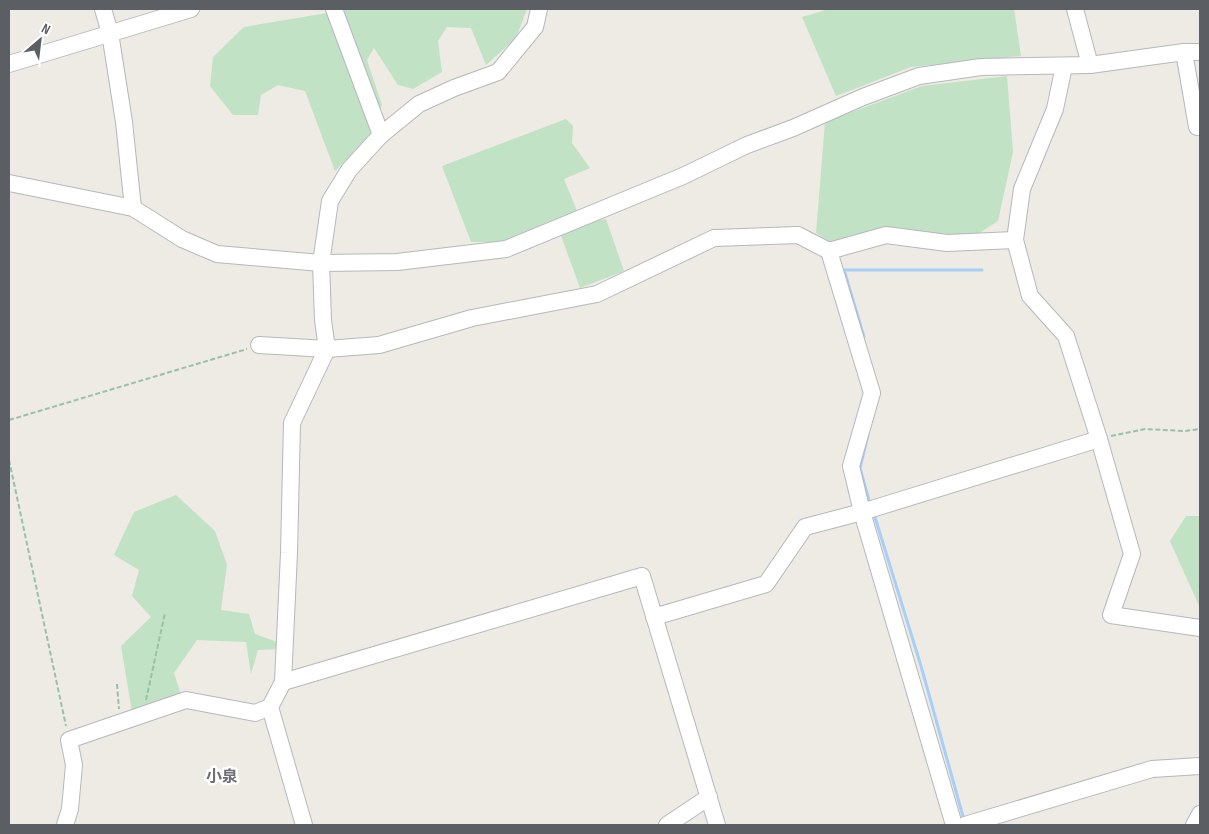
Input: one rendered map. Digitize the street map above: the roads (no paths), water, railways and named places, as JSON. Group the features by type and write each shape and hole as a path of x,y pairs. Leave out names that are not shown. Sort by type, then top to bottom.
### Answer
{"street":[{"path":"102,9 110,33 124,122 133,208"},
{"path":"9,64 191,9"},
{"path":"334,9 381,135"},
{"path":"64,825 70,809 74,765 70,740 186,700 254,713 270,707 283,682 289,553 292,423 327,349 322,320 321,263 330,201 349,170 381,135 419,104 454,88 498,72 535,27 540,9"},
{"path":"1075,9 1090,65"},
{"path":"9,183 133,208 182,240 217,254 321,263 397,262 506,249 683,176 748,145 793,128 863,97 920,76 981,67 1090,65 1192,52 1197,127"},
{"path":"1064,66 1055,109 1022,189 1015,240 1030,296 1066,336 1099,439 1132,554 1111,615 1200,628"},
{"path":"259,345 327,349 380,345 472,318 598,294 714,238 798,235 829,251 886,235 947,243 1015,240"},
{"path":"829,251 872,392 851,466 862,512 963,825 1152,769 1200,766"},
{"path":"654,617 766,584 805,527 862,512 1099,439"},
{"path":"283,682 642,576 717,825"},
{"path":"270,707 304,825"},
{"path":"667,825 708,797"},
{"path":"1194,825 1200,814"}],"waterway":[{"path":"864,337 844,270 982,270"},
{"path":"868,435 860,468 870,504"},
{"path":"874,514 921,666 964,820"}],"district":[{"name":"小泉","path":"222,777"}]}
